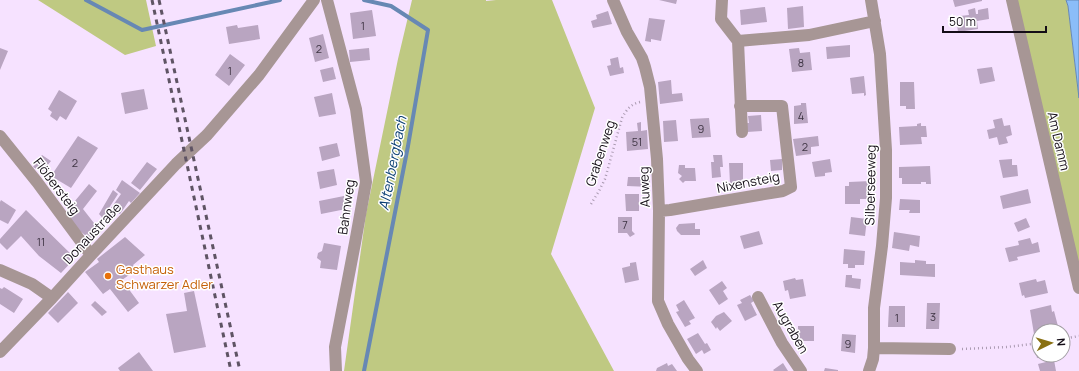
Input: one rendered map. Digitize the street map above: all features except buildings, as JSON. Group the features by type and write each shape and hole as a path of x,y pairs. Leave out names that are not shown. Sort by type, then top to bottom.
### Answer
{"street":[{"name":"Donaustraße","path":"0,352 176,164 207,135 259,75 314,0"},
{"name":"Bahnweg","path":"327,0 356,109 366,182 335,347 336,371"},
{"name":"Auweg","path":"613,0 627,32 642,58 650,87 657,159 659,211 658,302 668,324 688,359 697,371"},
{"path":"722,0 721,19 738,41 742,132"},
{"name":"Silberseeweg","path":"869,371 873,359 874,308 882,246 886,198 885,136 880,54 871,0"},
{"name":"Am Damm","path":"1012,0 1079,288"},
{"path":"738,41 809,35 875,21"},
{"name":"Nixensteig","path":"659,211 746,198 783,191 791,187 782,106 740,106"},
{"name":"Flößersteig","path":"0,136 37,182 91,254"},
{"path":"0,270 32,284 52,298"},
{"name":"Augraben","path":"758,297 782,343 801,371"},
{"path":"874,348 950,349"}],"path":[{"name":"Grabenweg","path":"591,204 605,179 622,118 627,109 636,103 651,99"},
{"path":"950,349 1007,347 1031,344"}],"green space":[{"path":"38,0 146,0 156,46 125,55"},
{"path":"412,0 552,0 595,108 551,254 614,371 344,371 366,214 398,59"},
{"path":"1017,0 1066,0 1068,6 1079,98 1079,272"}],"water":[{"path":"1066,0 1079,0 1079,98 1068,6"}],"waterway":[{"name":"Altenbergbach","path":"86,0 142,30 280,0"},
{"name":"Altenbergbach","path":"364,0 391,6 428,30 408,146 364,371"}],"railway":[{"path":"152,0 231,371"},
{"path":"159,0 240,371"}],"place":[{"name":"Gasthaus Schwarzer Adler","path":"108,276"}]}
